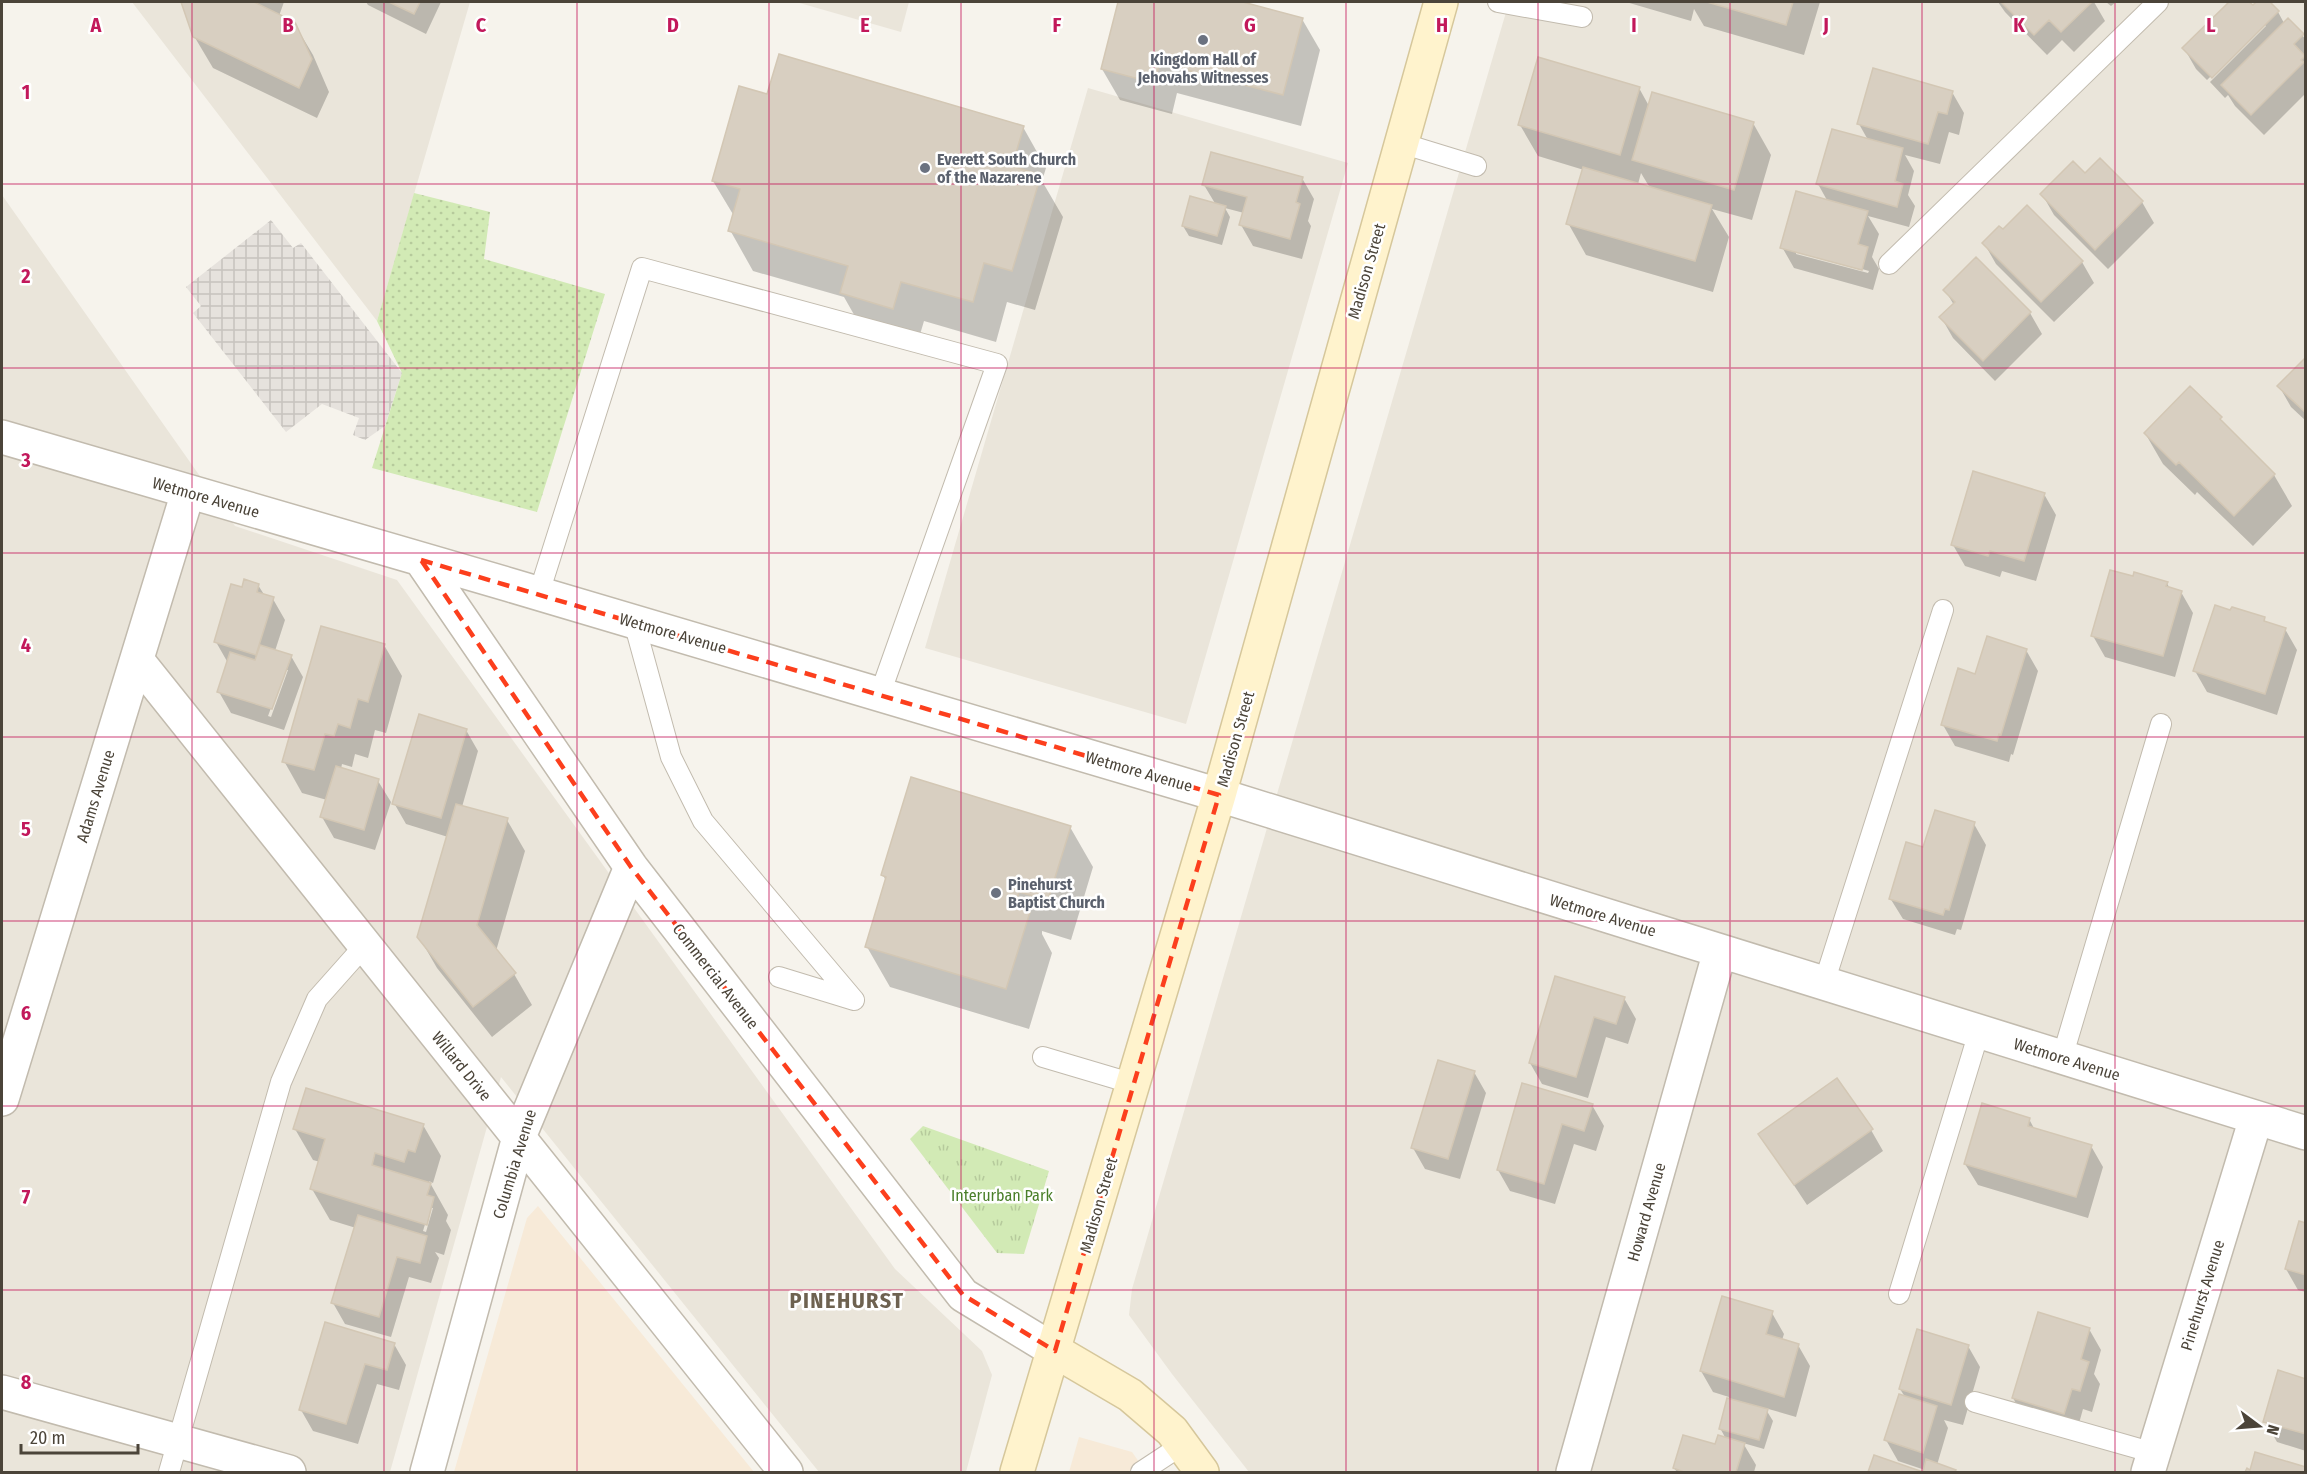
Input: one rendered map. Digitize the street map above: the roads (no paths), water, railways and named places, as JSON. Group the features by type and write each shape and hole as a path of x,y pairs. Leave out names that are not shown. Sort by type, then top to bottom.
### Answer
{"street":[{"name":"Madison Street","path":"1017,1473 1219,795 1441,2"},
{"name":"Wetmore Avenue","path":"2,437 539,593 1219,795 2306,1133"},
{"name":"Adams Avenue","path":"2,1099 188,492"},
{"name":"Commercial Avenue","path":"421,560 631,867 963,1295 1055,1351"},
{"name":"Willard Drive","path":"137,660 786,1473"},
{"name":"Columbia Avenue","path":"427,1473 519,1137 631,867"},
{"name":"Howard Avenue","path":"1573,1473 1720,951"},
{"name":"Pinehurst Avenue","path":"2151,1463 2256,1118"},
{"path":"1055,1351 1130,1395 1172,1431 1202,1473"},
{"path":"2,1392 289,1473"}],"lane":[{"path":"1498,2 1582,17"},
{"path":"1888,264 2158,2"},
{"path":"1401,143 1476,166"},
{"path":"539,593 642,268 997,364 880,694"},
{"path":"1824,983 1943,610"},
{"path":"634,622 671,757 703,821 854,1000 779,977"},
{"path":"2062,1058 2161,724"},
{"path":"169,1473 281,1082 317,999 365,945"},
{"path":"1899,1294 1979,1032"},
{"path":"1043,1057 1134,1084"},
{"path":"1975,1402 2151,1463"},
{"path":"1141,1473 1182,1445"}],"place":[{"name":"Kingdom Hall of Jehovahs Witnesses","path":"1203,40"},
{"name":"Everett South Church of the Nazarene","path":"925,168"},
{"name":"Pinehurst Baptist Church","path":"996,893"}],"district":[{"name":"PINEHURST","path":"847,1300"}],"park label":[{"name":"Interurban Park","path":"1002,1195"}]}
